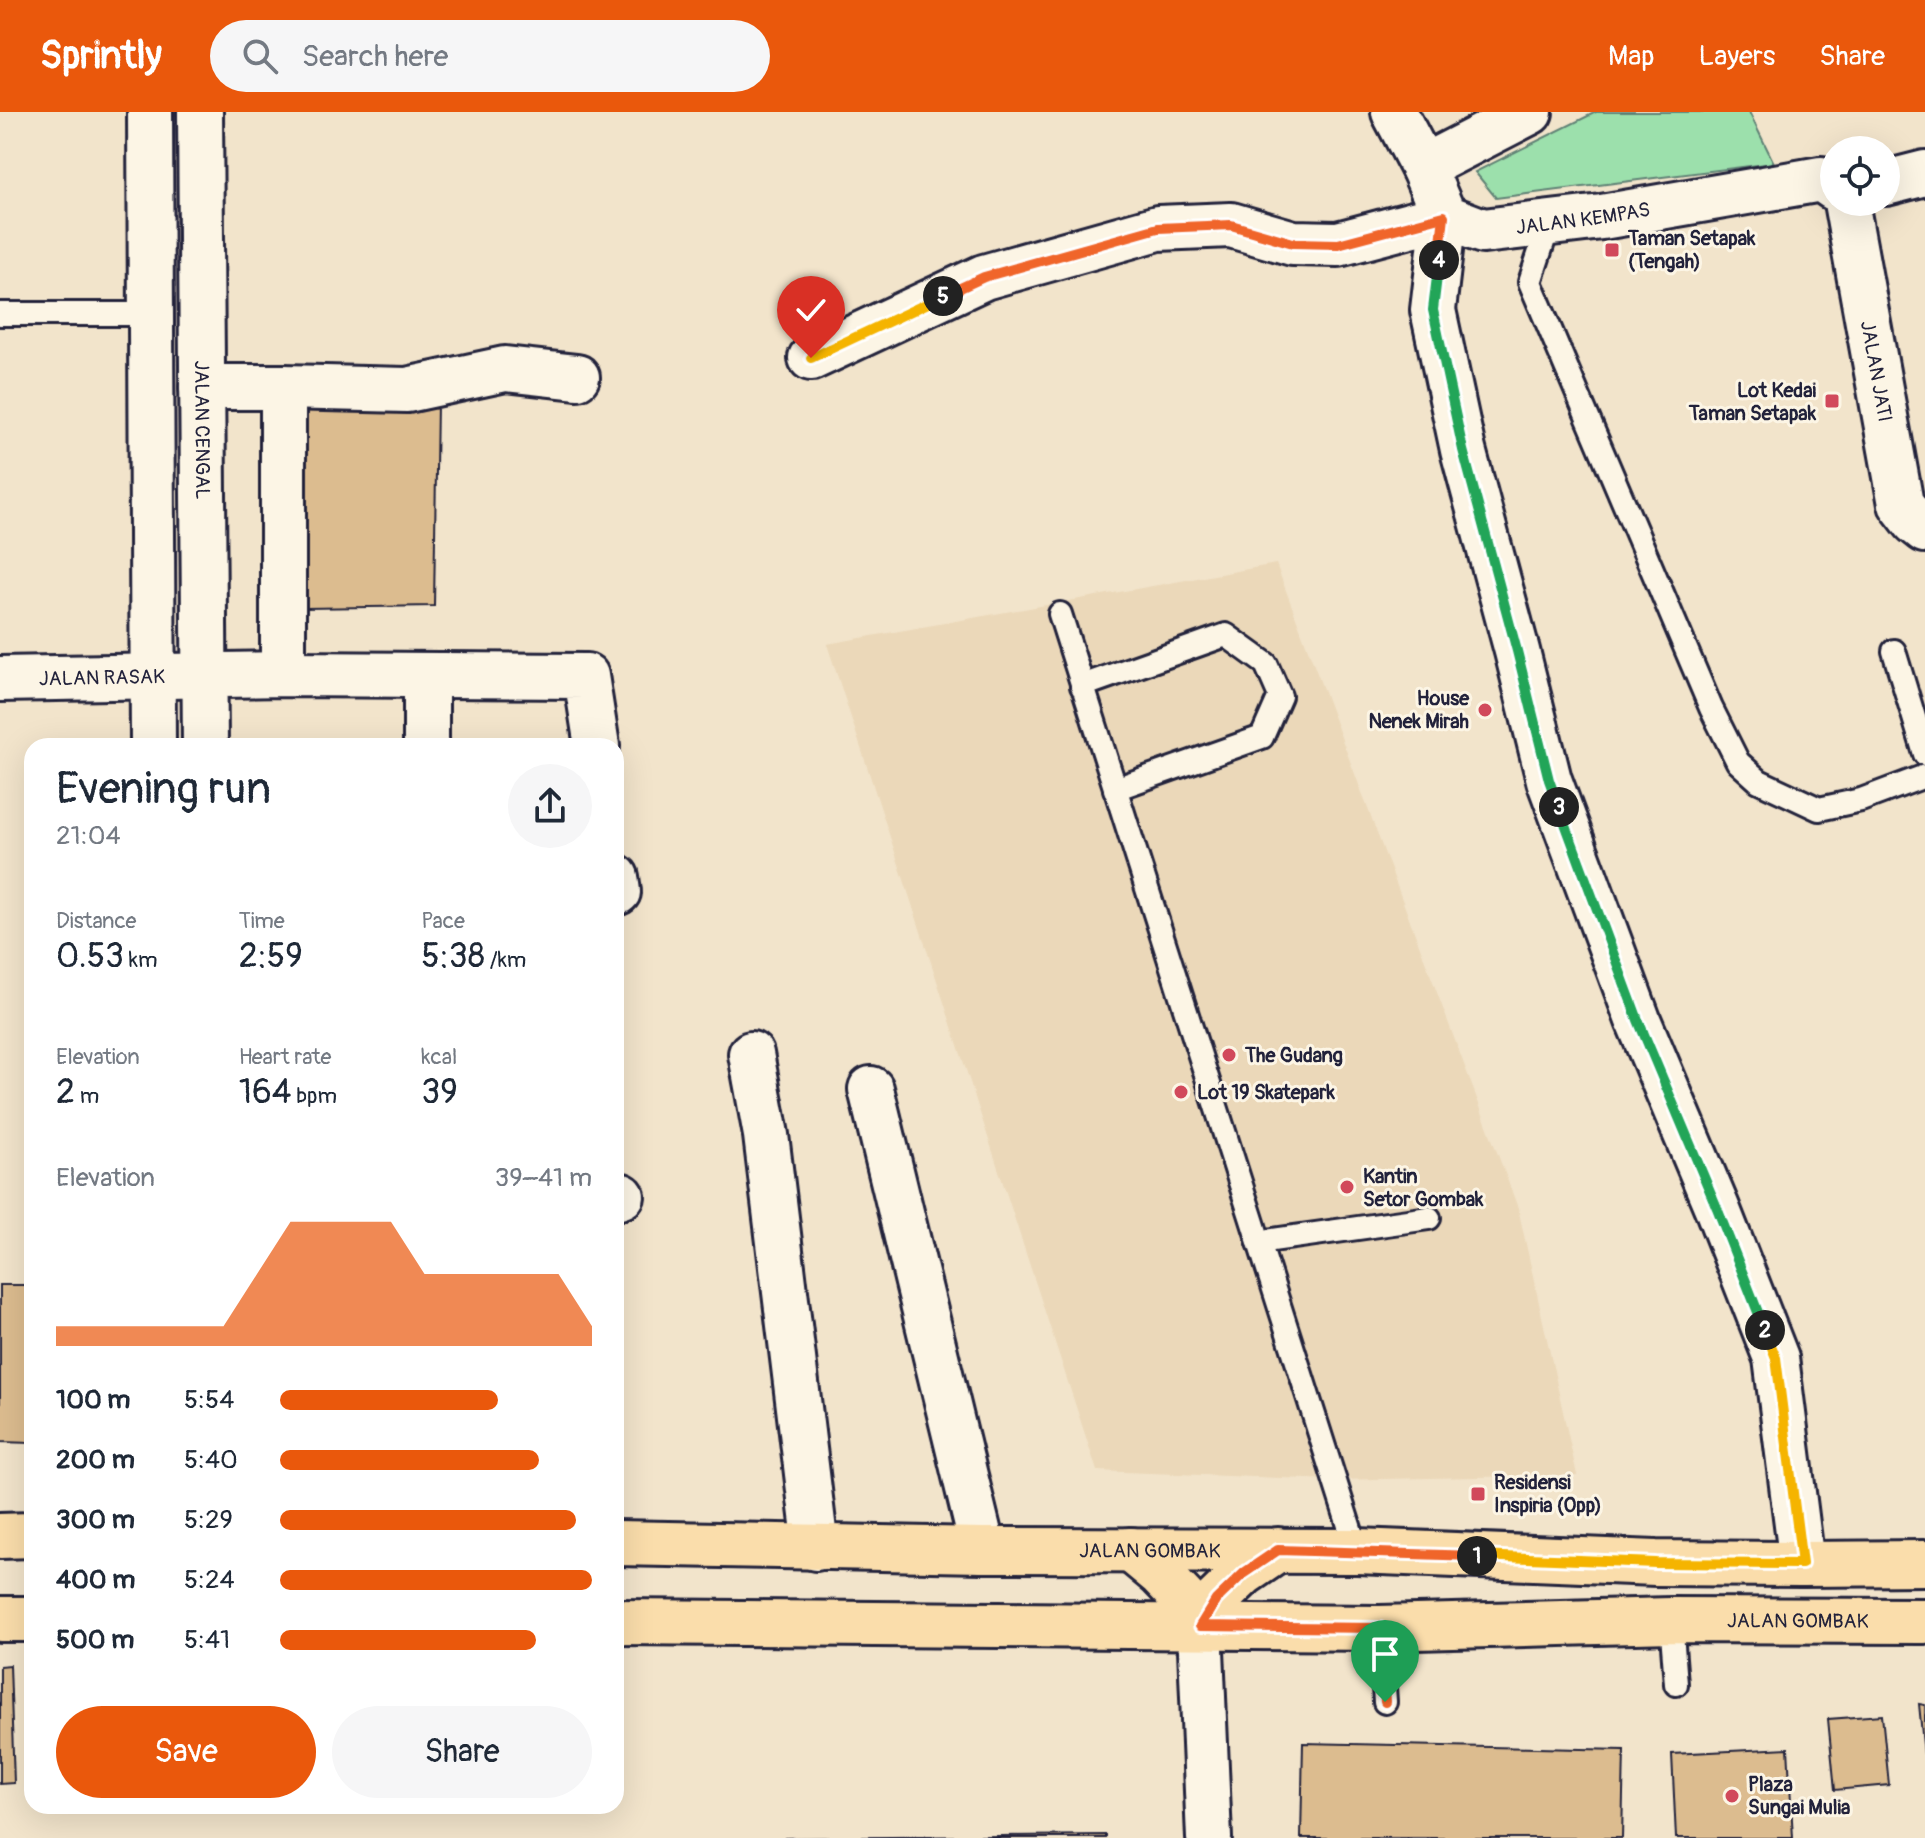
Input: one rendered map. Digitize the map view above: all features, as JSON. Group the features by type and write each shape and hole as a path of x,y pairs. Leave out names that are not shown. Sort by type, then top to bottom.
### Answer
{"main road":[{"path":"0,1536 24,1535"},
{"name":"JALAN GOMBAK","path":"624,1543 983,1550 1357,1551 1656,1563 1925,1563"},
{"path":"1131,1550 1183,1598 1200,1626 1216,1600 1234,1582 1278,1550"},
{"path":"0,1619 24,1619"},
{"name":"JALAN GOMBAK","path":"624,1622 1380,1628 1671,1620 1925,1621"}],"street":[{"path":"150,112 153,738"},
{"name":"JALAN CENGAL","path":"200,112 205,738"},
{"path":"1394,112 1444,216 1433,310 1463,450 1549,780 1638,1020 1776,1358 1802,1564"},
{"path":"1423,167 1530,112"},
{"path":"1900,179 1925,173"},
{"name":"JALAN KEMPAS","path":"1444,216 1483,231 1602,217 1820,179"},
{"path":"811,358 984,277 1158,228 1231,225 1293,243 1338,244 1444,216"},
{"name":"JALAN JATI","path":"1849,216 1901,504 1925,530"},
{"path":"202,387 407,390 505,369 577,377"},
{"path":"283,387 283,674"},
{"name":"JALAN RASAK","path":"0,679 203,674 586,676 596,738"},
{"path":"426,675 426,738"},
{"path":"751,1054 766,1135 816,1548"},
{"path":"871,1089 983,1550"},
{"path":"1200,1626 1209,1838"}],"lane":[{"path":"1549,224 1530,282 1711,708 1738,762 1759,781 1819,809 1861,800 1925,776"},
{"path":"0,314 151,314"},
{"path":"1060,614 1357,1551"},
{"path":"1082,686 1226,635 1266,664 1280,696 1262,737 1115,789"},
{"path":"1894,651 1925,754"},
{"path":"1259,1242 1429,1218"},
{"path":"1671,1620 1676,1684"},
{"path":"1380,1628 1385,1702"}],"shaded area":[{"path":"1276,564 1518,1208 1577,1475 1335,1480 1097,1471 827,644"}],"green space":[{"path":"1596,112 1749,112 1774,163 1496,198 1475,172"}],"building":[{"path":"307,399 437,402 434,606 305,608"},
{"path":"0,1285 24,1285 24,1443 0,1442"},
{"path":"10,1665 14,1783 0,1784 0,1666"},
{"path":"1919,1704 1925,1705 1925,1765"},
{"path":"1882,1715 1889,1785 1835,1790 1828,1719"},
{"path":"1303,1743 1624,1750 1622,1838 1301,1838"},
{"name":"Plaza Sungai Mulia","path":"1788,1748 1793,1838 1676,1838 1672,1754"},
{"path":"1106,1835 1106,1838 784,1838"}],"place":[{"name":"Taman Setapak (Tengah)","path":"1612,250"},
{"name":"Lot Kedai Taman Setapak","path":"1832,401"},
{"name":"House Nenek Mirah","path":"1485,710"},
{"name":"The Gudang","path":"1229,1055"},
{"name":"Lot 19 Skatepark","path":"1181,1092"},
{"name":"Kantin Setor Gombak","path":"1347,1187"},
{"name":"Residensi Inspiria (Opp)","path":"1478,1494"},
{"name":"Plaza Sungai Mulia","path":"1732,1796"}],"route":[{"path":"811,358 984,277 1158,228 1231,225 1293,243 1338,244 1444,216 1433,310 1463,450 1549,780 1638,1020 1776,1358 1802,1564 1656,1563 1278,1550 1244,1573 1216,1600 1200,1626 1380,1628 1385,1702"}]}
